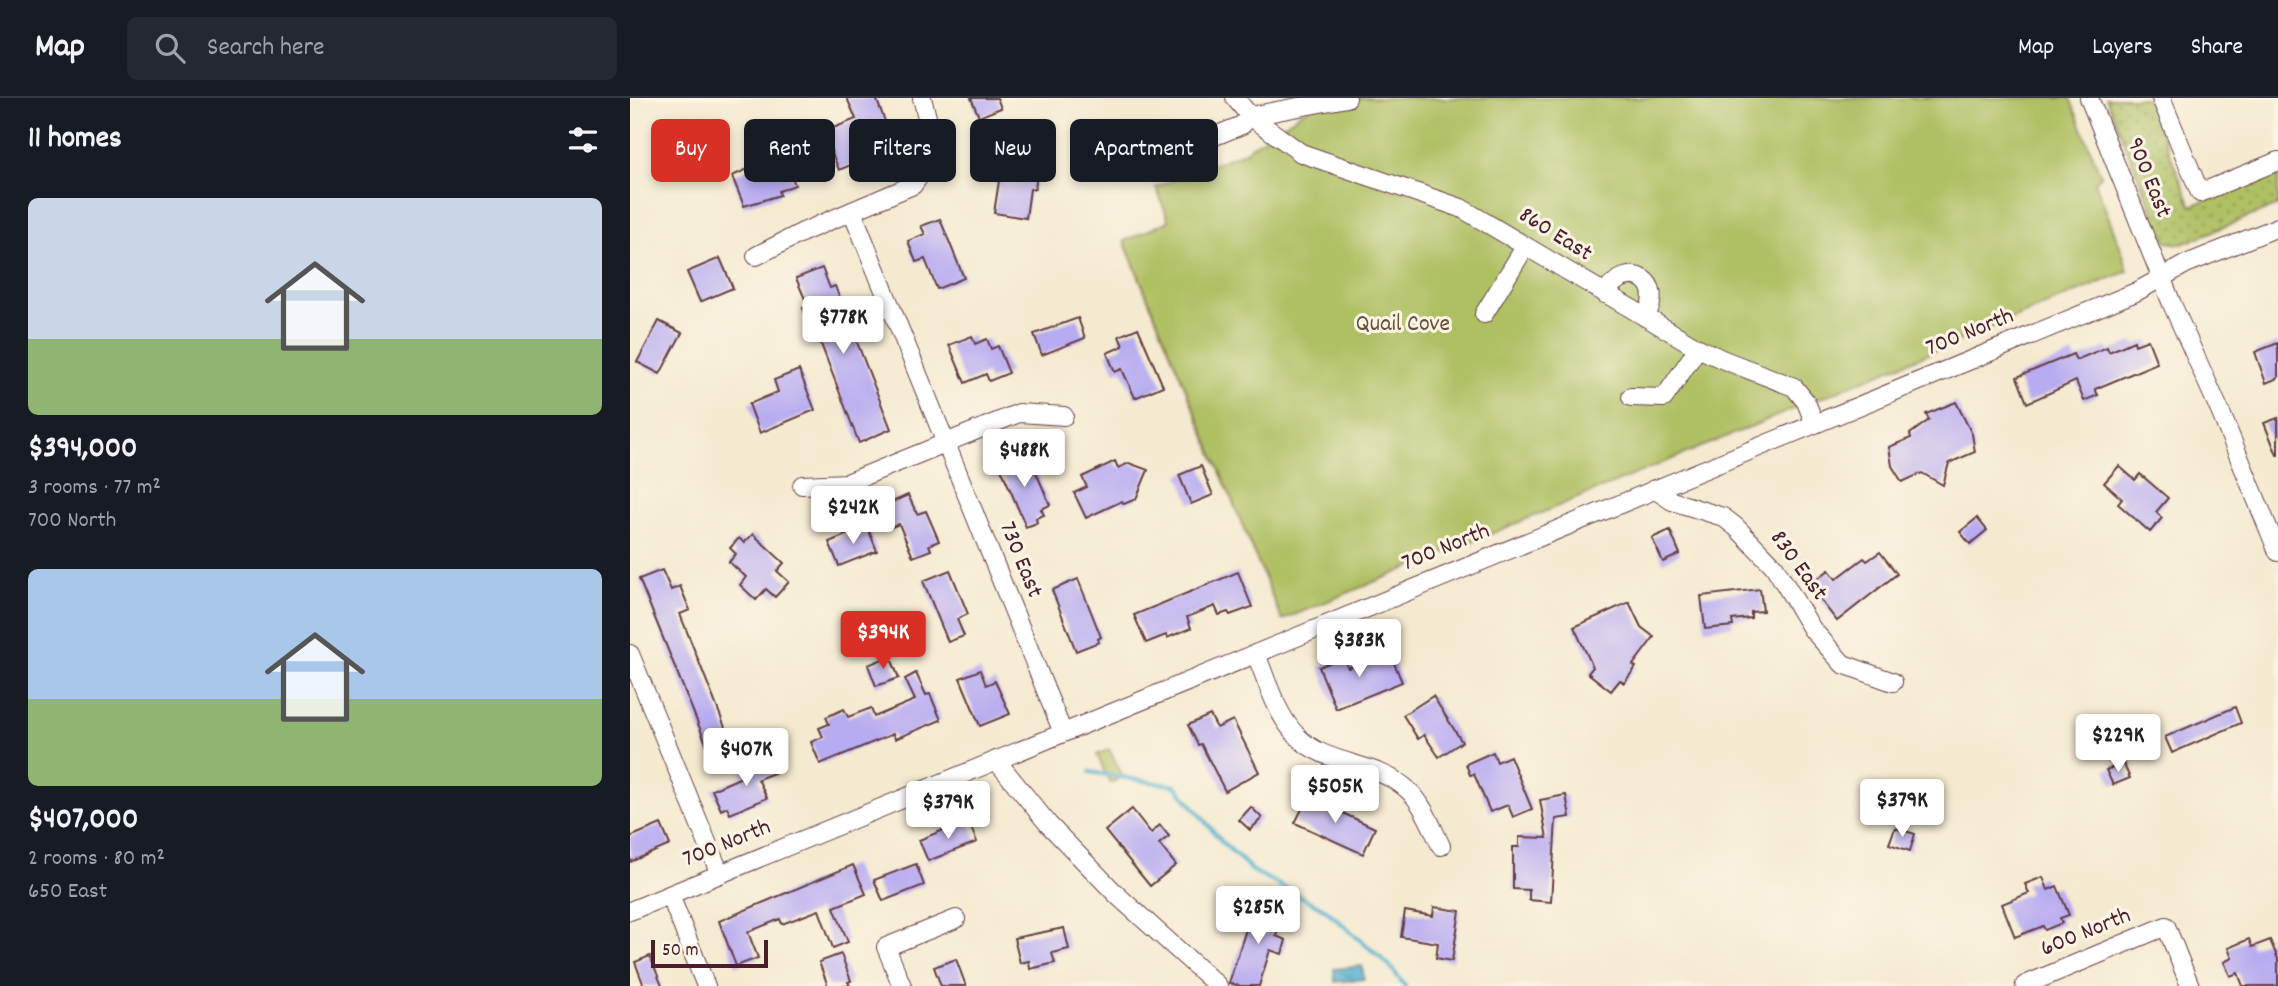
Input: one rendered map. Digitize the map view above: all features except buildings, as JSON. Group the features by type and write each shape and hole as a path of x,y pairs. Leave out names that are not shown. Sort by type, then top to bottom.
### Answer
{"street":[{"path":"756,256 803,232 913,185 929,162 934,144 922,98"},
{"name":"860 East","path":"1235,98 1250,116 1301,153 1461,208 1698,348 1794,387 1806,402 1815,422"},
{"path":"1218,135 1242,125 1250,116 1347,98"},
{"name":"900 East","path":"2089,98 2278,552"},
{"path":"2161,98 2200,193 2278,161"},
{"name":"730 East","path":"852,211 1063,733"},
{"name":"700 North","path":"630,911 2136,292 2186,264 2278,227"},
{"path":"1484,314 1525,247"},
{"path":"1605,294 1611,285 1624,276 1643,279 1653,293 1652,306 1645,317"},
{"path":"1631,397 1664,398 1698,348"},
{"path":"802,485 847,483 1019,413 1065,416"},
{"name":"830 East","path":"1654,489 1672,501 1723,517 1736,527 1773,566 1812,629 1843,664 1893,682"},
{"path":"630,654 720,874"},
{"path":"1256,654 1280,710 1298,738 1321,752 1393,778 1411,792 1441,846"},
{"path":"996,760 1049,825 1118,896 1219,986"},
{"path":"670,895 706,986"},
{"path":"902,986 886,947 956,919"},
{"name":"600 North","path":"2025,985 2165,926 2190,986"}],"green space":[{"name":"Quail Cove","path":"1323,98 2070,98 2101,176 2095,182 2128,271 1282,620 1124,241 1169,221 1156,187 1169,182 1218,182 1218,162 1242,153"},
{"path":"2106,98 2147,98 2191,206 2278,171 2278,205 2182,244 2167,242"},
{"path":"1109,749 1123,777 1110,783 1097,755"}],"water":[{"path":"1362,966 1364,979 1335,982 1334,969"}],"waterway":[{"path":"1090,772 1176,786 1223,843 1253,871 1326,910 1389,965 1405,986"}]}
